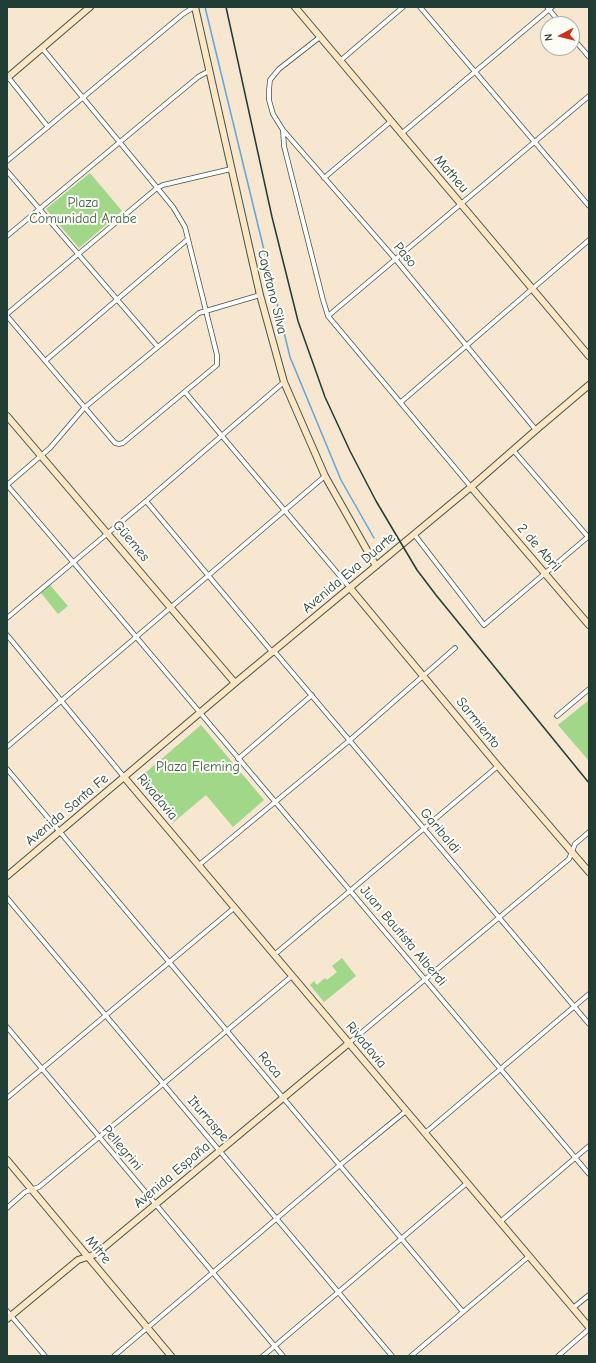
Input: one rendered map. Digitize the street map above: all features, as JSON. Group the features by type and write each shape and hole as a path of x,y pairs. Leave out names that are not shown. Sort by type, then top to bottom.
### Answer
{"street":[{"path":"48,126 7,77 90,7"},
{"path":"7,161 82,97 183,14 194,7"},
{"name":"Cayetano Silva","path":"194,7 260,295 284,382 325,476 376,566"},
{"name":"Matheu","path":"294,7 589,356"},
{"path":"340,61 403,7"},
{"path":"420,7 589,206"},
{"path":"400,134 549,8"},
{"name":"Paso","path":"320,37 280,69 270,80 269,100 273,114 283,130 396,260 536,430"},
{"path":"580,46 589,57"},
{"path":"42,48 157,188 176,212 185,227 207,310 217,355 217,365 123,443 115,443 7,315 157,188 163,185 231,169"},
{"path":"7,236 198,77 209,71"},
{"path":"328,316 462,205 589,96"},
{"path":"324,178 390,122"},
{"path":"283,130 284,146 322,300 328,316 471,487"},
{"path":"7,171 157,346"},
{"path":"46,361 188,239"},
{"path":"401,402 589,240"},
{"path":"7,485 41,455 84,408 157,346 199,313 260,295"},
{"path":"7,618 222,437 284,382"},
{"name":"Avenida Eva Duarte","path":"124,777 471,487 589,386"},
{"path":"185,392 350,588"},
{"name":"Güemes","path":"7,416 235,683"},
{"path":"414,534 484,625 546,574 589,537 513,450"},
{"path":"7,747 325,476"},
{"name":"Juan Bautista Alberdi","path":"7,485 589,1174"},
{"name":"2 de Abril","path":"471,487 589,625"},
{"name":"Garibaldi","path":"146,501 273,652 312,695 423,829 589,1024"},
{"name":"Sarmiento","path":"350,588 498,766 589,872"},
{"path":"7,635 124,777"},
{"path":"199,865 350,740 455,648"},
{"path":"557,716 589,689"},
{"path":"238,759 312,695"},
{"path":"274,955 498,766"},
{"name":"Roca","path":"7,769 463,1312"},
{"name":"Avenida Santa Fe","path":"7,876 124,777"},
{"name":"Rivadavia","path":"124,777 589,1328"},
{"path":"349,1043 569,859 575,844 589,832"},
{"name":"Iturraspe","path":"7,898 392,1356"},
{"path":"7,1098 234,908"},
{"path":"7,1208 25,1192 39,1187 292,976"},
{"path":"425,1133 589,994"},
{"name":"Pellegrini","path":"7,1027 283,1356"},
{"name":"Avenida España","path":"8,1315 78,1260 96,1254 349,1043"},
{"path":"114,1356 406,1111"},
{"path":"500,1222 589,1146"},
{"name":"Mitre","path":"7,1160 171,1356"},
{"path":"263,1356 467,1183"},
{"path":"411,1356 528,1256"},
{"path":"573,1308 589,1295"},
{"path":"8,1315 46,1356"},
{"path":"558,1356 589,1328"}],"green space":[{"name":"Plaza Comunidad Arabe","path":"90,173 122,211 79,248 46,209"},
{"path":"50,585 68,606 58,614 41,593"},
{"path":"589,700 589,761 558,725"},
{"name":"Plaza Fleming","path":"201,725 264,800 233,827 206,795 174,822 138,779"},
{"path":"342,958 356,976 324,1002 310,985 314,981 317,985 325,978 327,980 337,972 332,966"}],"waterway":[{"path":"205,7 290,357 341,480 374,538"}],"railway":[{"path":"226,7 272,217 298,321 325,397 350,451 376,501 417,570 589,783"}]}
